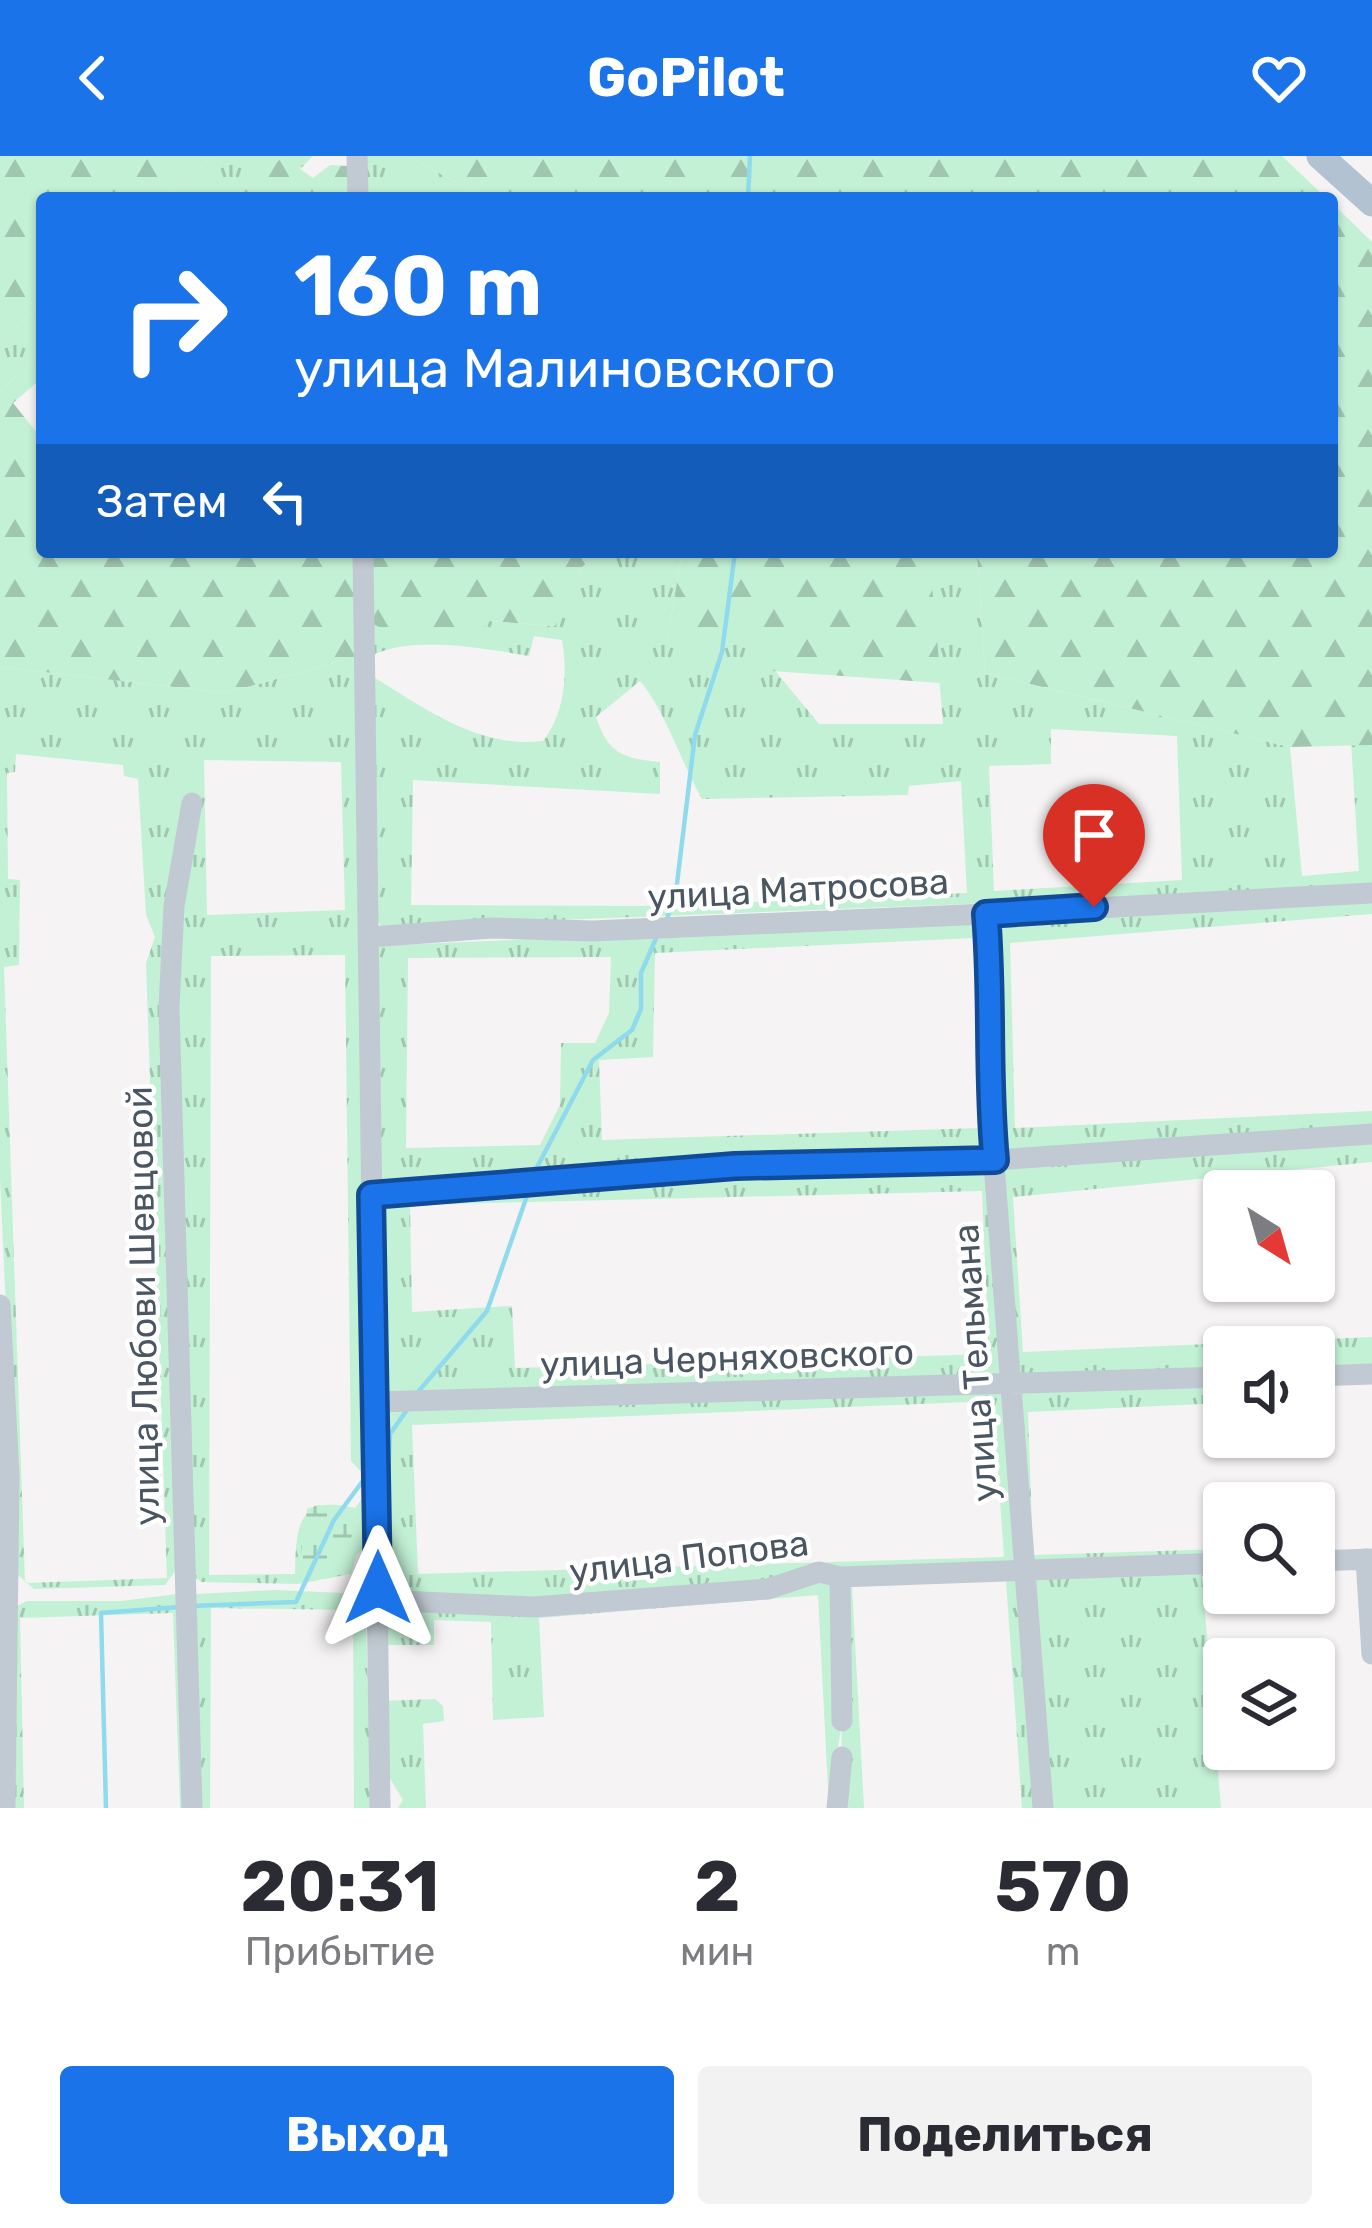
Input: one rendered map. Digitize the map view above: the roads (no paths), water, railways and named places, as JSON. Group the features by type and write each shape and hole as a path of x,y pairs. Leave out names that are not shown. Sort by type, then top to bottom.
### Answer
{"main road":[{"path":"1320,156 1372,203"}],"street":[{"path":"357,156 358,192"},
{"path":"363,558 380,1808"},
{"name":"улица Любови Шевцовой","path":"192,803 174,906 170,1007 192,1808"},
{"name":"улица Матросова","path":"370,937 491,928 592,931 986,914 1372,892"},
{"name":"улица Тельмана","path":"986,914 994,1005 988,1085 1043,1808"},
{"path":"371,1195 735,1166 995,1160 1372,1134"},
{"path":"0,1305 9,1476 4,1808"},
{"path":"1335,1375 1372,1374"},
{"name":"улица Черняховского","path":"376,1402 1203,1377"},
{"path":"1335,1560 1369,1559 1372,1654"},
{"name":"улица Попова","path":"378,1600 534,1607 768,1589 818,1572 840,1576 1203,1563"},
{"path":"840,1576 842,1721"},
{"path":"837,1808 842,1756"}],"waterway":[{"path":"748,192 750,156"},
{"path":"666,922 676,892 695,735 722,652 734,558"},
{"path":"534,1173 593,1060 632,1030 641,1009 641,973 657,936"},
{"path":"418,1392 487,1311 529,1190"},
{"path":"382,1479 388,1479 390,1434 409,1407"},
{"path":"191,1606 296,1602 334,1520 362,1482 371,1481"},
{"path":"106,1808 101,1613 179,1607"}]}
